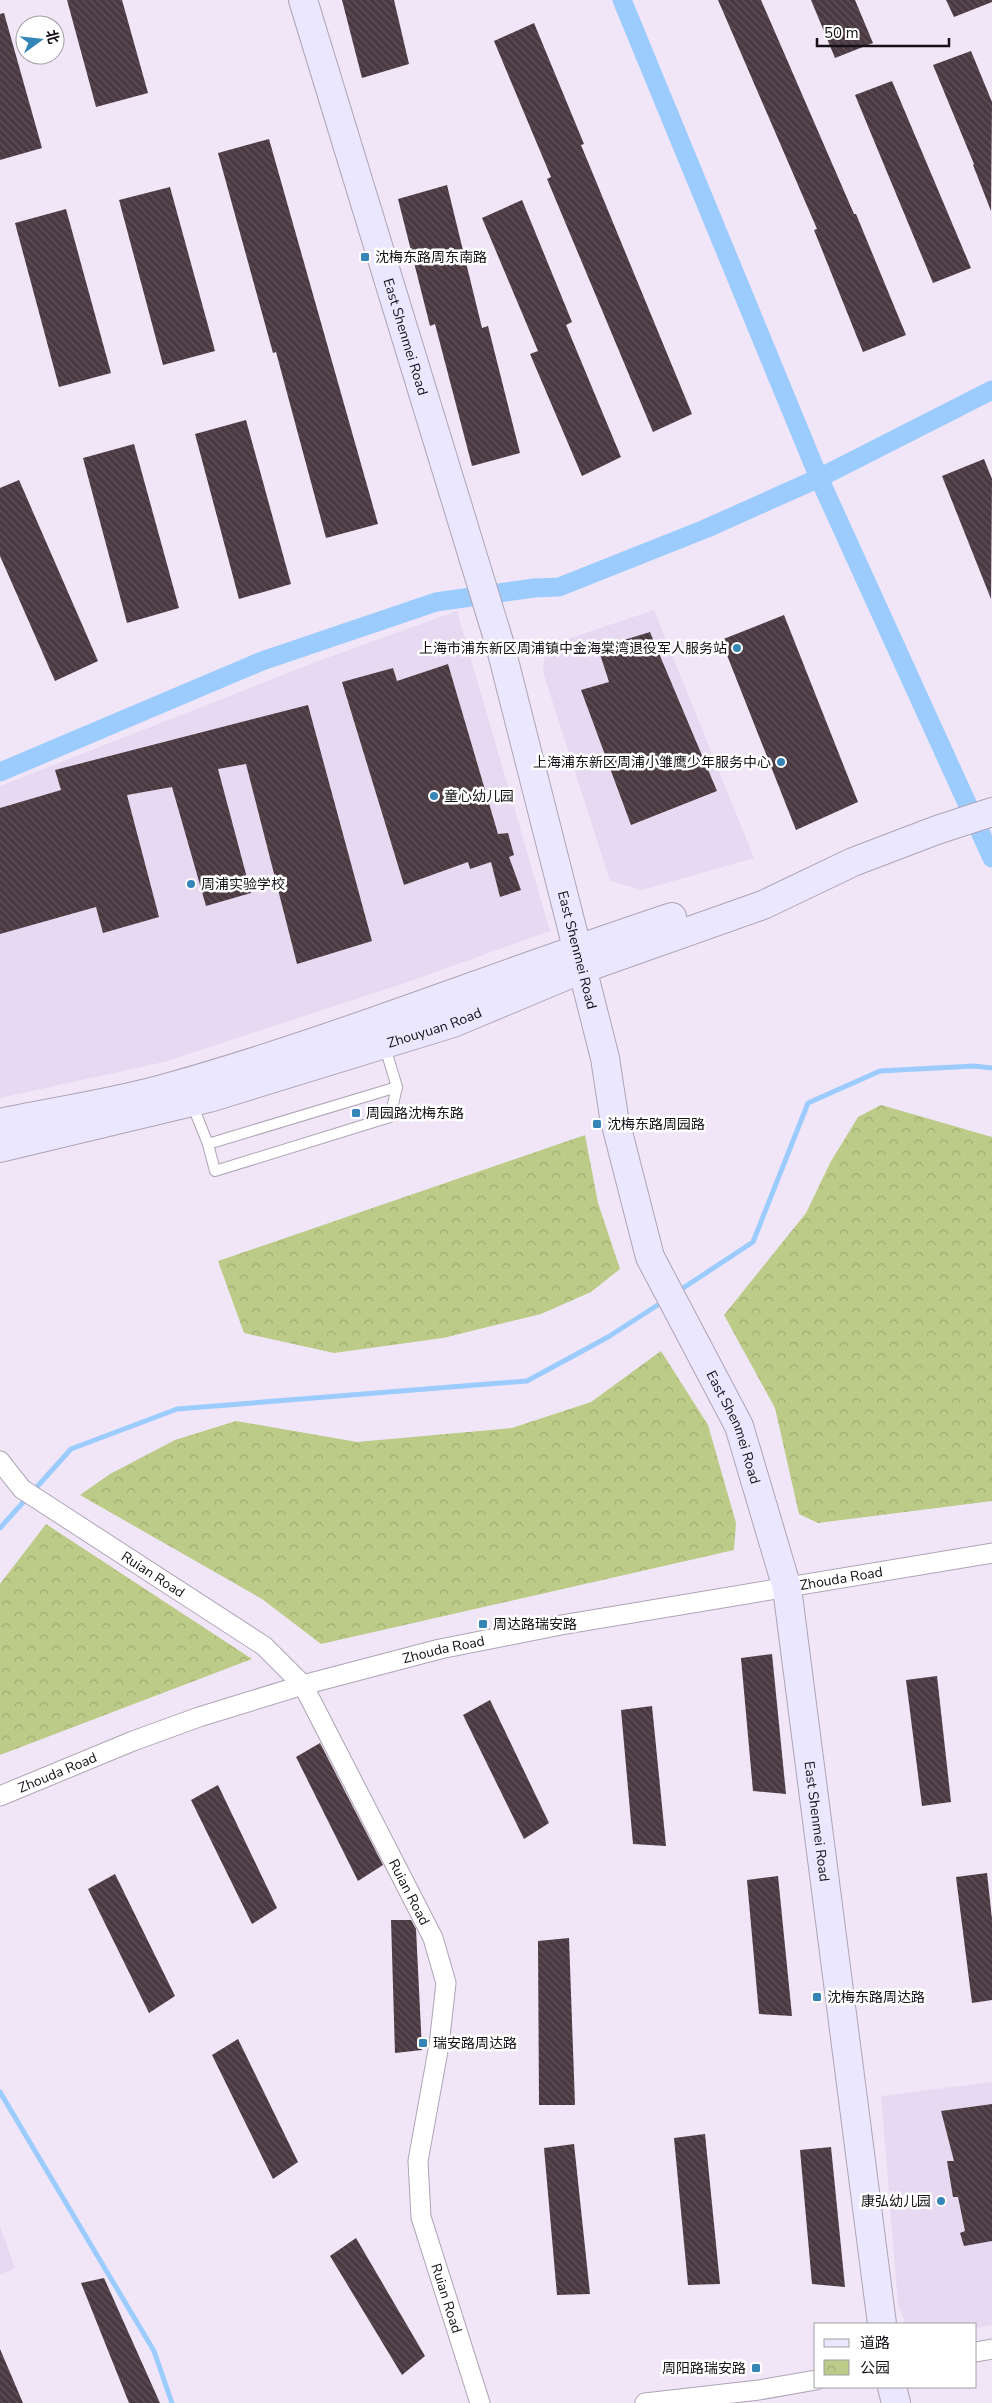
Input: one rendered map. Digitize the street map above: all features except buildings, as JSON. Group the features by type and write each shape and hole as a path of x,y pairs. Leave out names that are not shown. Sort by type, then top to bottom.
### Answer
{"street":[{"name":"East Shenmei Road","path":"302,0 500,645 605,1058 614,1117 650,1257 740,1426 787,1588 882,2323"},
{"name":"Zhouyuan Road","path":"0,1123 168,1088 211,1075 362,1025 579,959 742,894 853,862 937,830 992,812"},
{"name":"Zhouyuan Road","path":"0,1148 191,1103 453,1023 579,959"},
{"name":"Ruian Road","path":"0,1461 22,1489 264,1646 303,1685 433,1938 446,1983 439,2045 428,2097 418,2161 422,2217 480,2403"},
{"name":"Zhouda Road","path":"0,1796 152,1734 199,1717 303,1685 488,1638 992,1553"},
{"path":"977,2352 992,2349"},
{"path":"645,2403 759,2390 814,2380"},
{"path":"892,2388 896,2403"}],"lane":[{"path":"191,1103 208,1144 215,1171 390,1118 397,1087 384,1044"},
{"path":"208,1144 397,1087"}],"shaded area":[{"path":"654,610 754,858 642,890 610,881 543,672 546,646"},
{"name":"周浦实验学校","path":"457,611 550,931 408,982 164,1062 0,1098 0,786 321,660"},
{"name":"康弘幼儿园","path":"992,2082 992,2325 977,2328 977,2323 906,2323 898,2305 881,2096"},
{"path":"0,2226 15,2268 0,2275"}],"green space":[{"path":"881,1105 992,1137 992,1501 818,1523 799,1514 775,1408 724,1315 806,1213 830,1163 858,1117"},
{"path":"585,1135 598,1203 620,1269 591,1292 541,1314 443,1338 334,1353 244,1333 218,1261"},
{"path":"661,1351 708,1425 736,1523 734,1550 321,1644 262,1599 80,1495 110,1474 175,1440 236,1421 357,1442 512,1428 591,1402"},
{"path":"46,1524 252,1659 0,1755 0,1584"}],"waterway":[{"path":"622,0 819,478 992,858"},
{"path":"0,772 262,661 436,602 534,588 559,587 705,529 819,478 992,390"},
{"path":"677,1292 753,1242 808,1103 880,1071 974,1066 992,1068"},
{"path":"0,1528 71,1449 177,1409 527,1381 608,1337 664,1301"},
{"path":"0,2092 154,2351 172,2403"}],"place":[{"name":"沈梅东路周东南路","path":"365,257"},
{"name":"上海市浦东新区周浦镇中金海棠湾退役军人服务站","path":"737,648"},
{"name":"上海浦东新区周浦小雏鹰少年服务中心","path":"781,762"},
{"name":"童心幼儿园","path":"434,796"},
{"name":"周浦实验学校","path":"191,884"},
{"name":"周园路沈梅东路","path":"356,1113"},
{"name":"沈梅东路周园路","path":"597,1124"},
{"name":"周达路瑞安路","path":"483,1624"},
{"name":"沈梅东路周达路","path":"817,1997"},
{"name":"瑞安路周达路","path":"423,2043"},
{"name":"康弘幼儿园","path":"941,2201"},
{"name":"周阳路瑞安路","path":"756,2368"}]}
